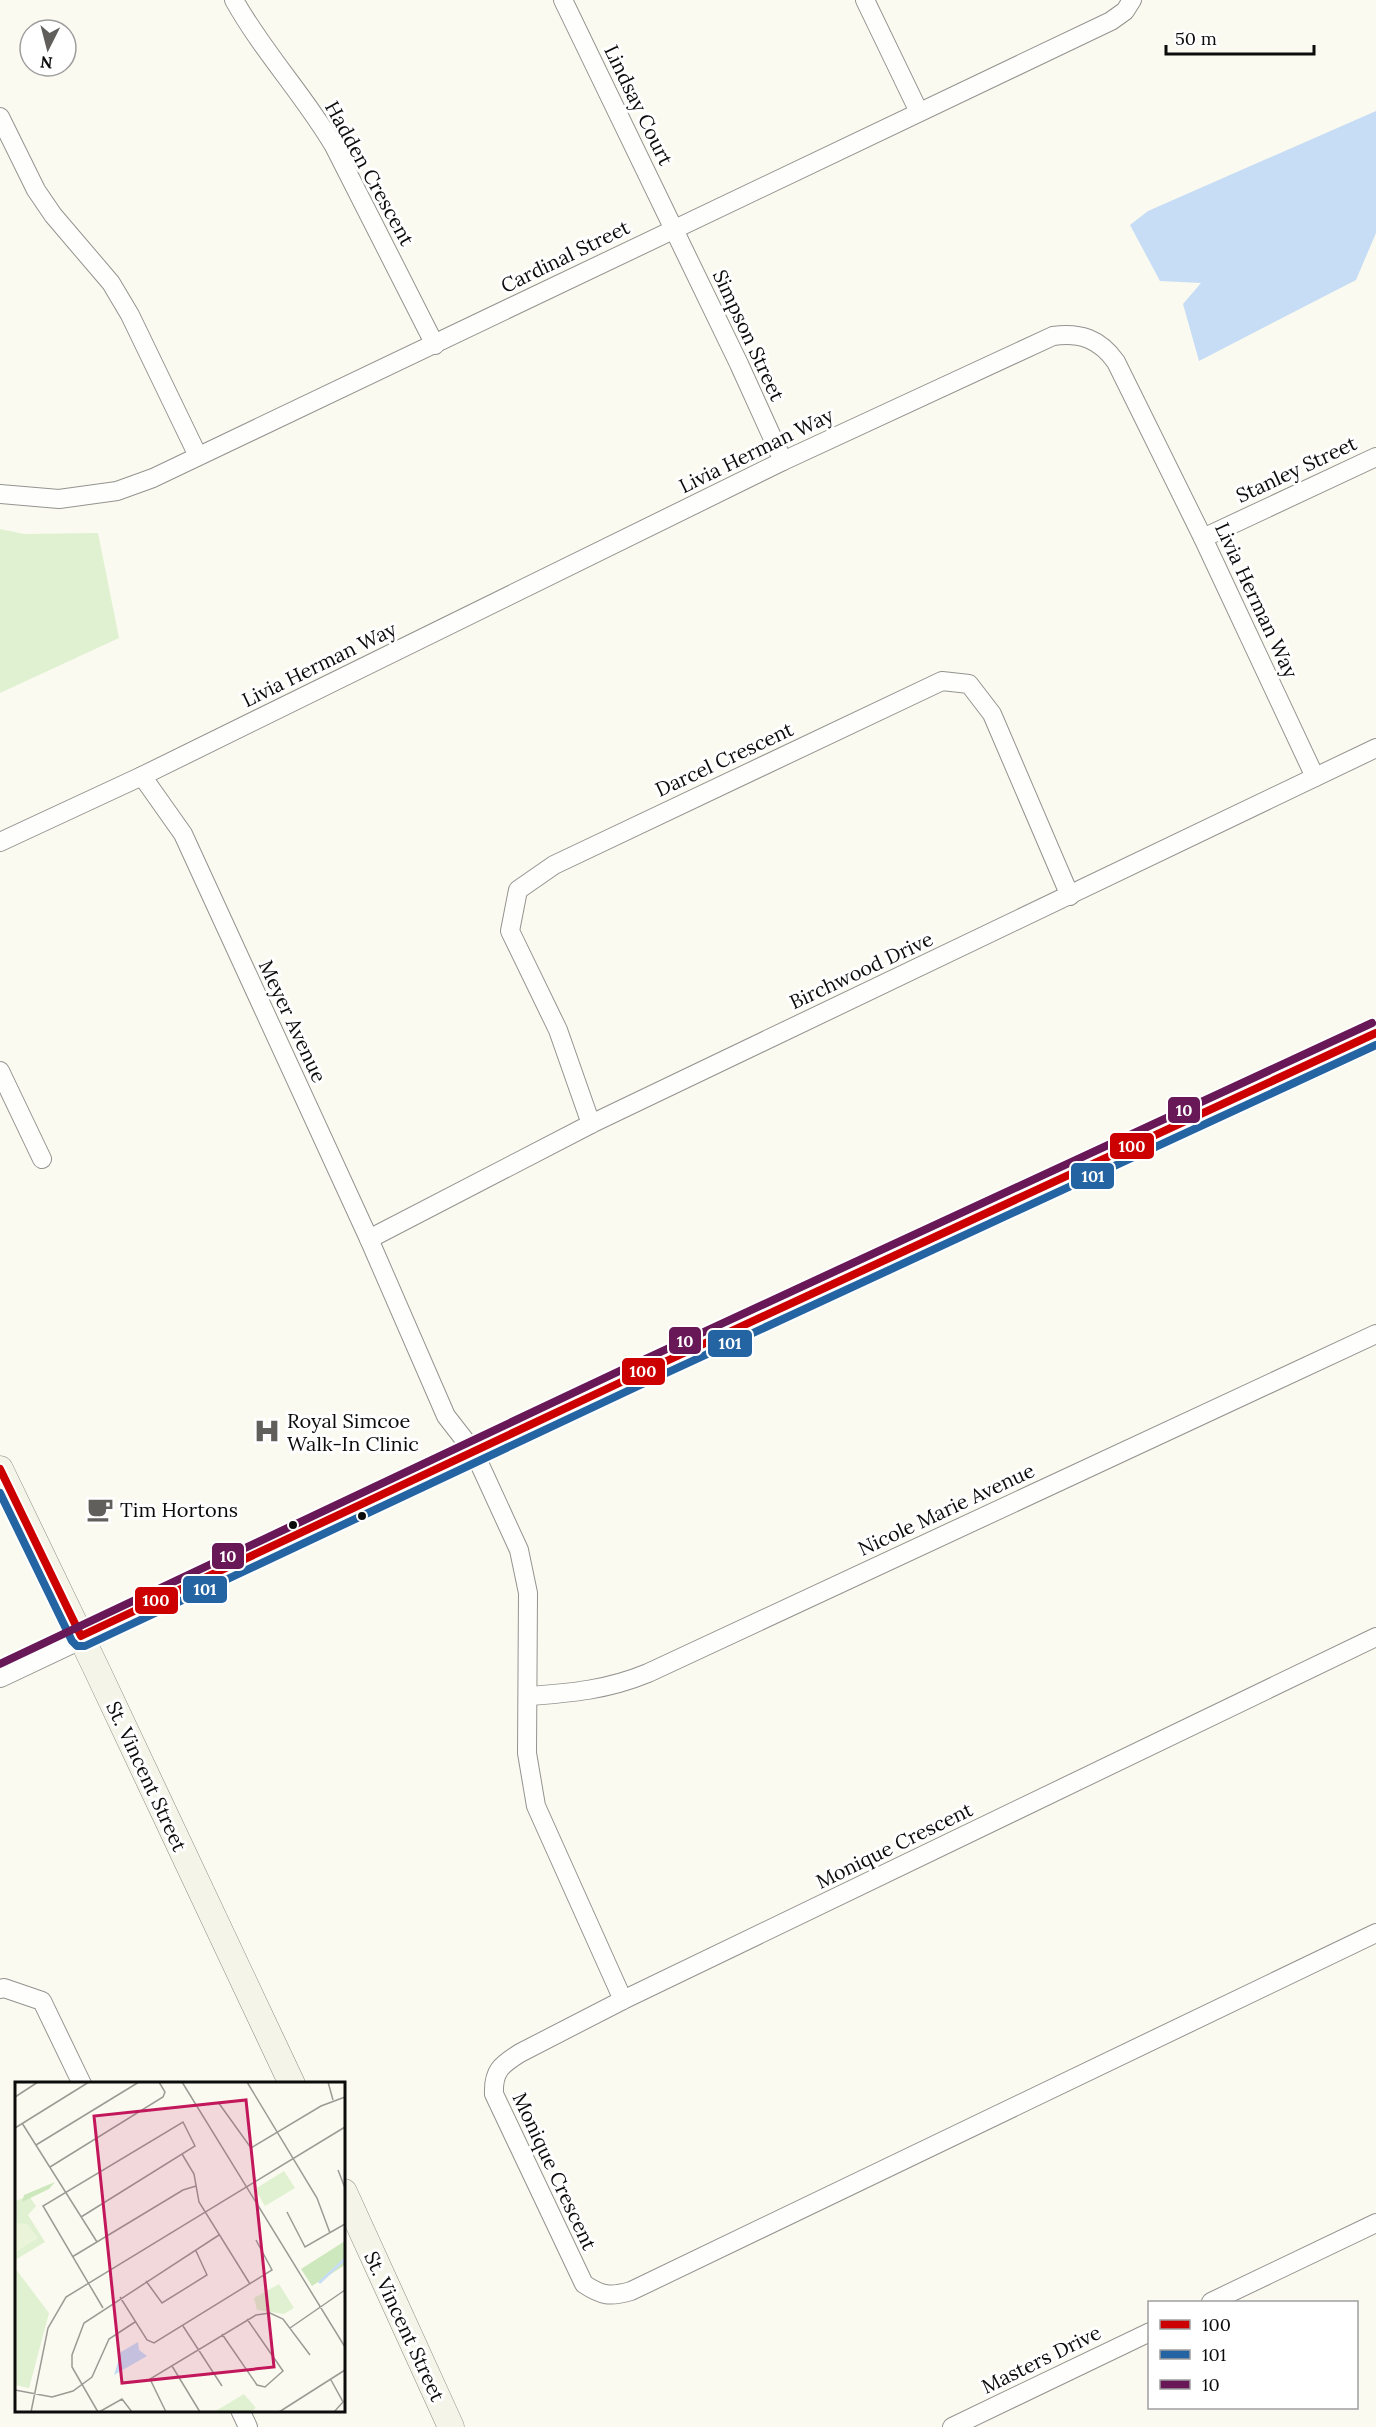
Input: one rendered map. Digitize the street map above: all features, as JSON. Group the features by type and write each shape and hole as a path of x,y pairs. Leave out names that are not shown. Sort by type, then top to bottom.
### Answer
{"main road":[{"name":"St. Vincent Street","path":"0,1469 291,2082"},
{"name":"St. Vincent Street","path":"345,2195 451,2427"}],"street":[{"name":"Hadden Crescent","path":"234,0 249,28 321,124 334,146 435,345"},
{"name":"Lindsay Court","path":"563,0 673,229"},
{"path":"865,0 919,112"},
{"name":"Cardinal Street","path":"0,494 59,499 117,491 153,478 1111,21 1125,11 1132,0"},
{"path":"0,117 36,190 53,215 116,291 130,315 198,456"},
{"name":"Simpson Street","path":"673,229 783,461"},
{"name":"Livia Herman Way","path":"0,842 142,776 783,461 1053,336 1070,333 1100,344 1116,362 1203,538 1315,777"},
{"name":"Stanley Street","path":"1203,538 1376,457"},
{"name":"Darcel Crescent","path":"591,1124 558,1030 510,931 518,890 554,864 942,681 969,684 992,714 1070,896"},
{"name":"Birchwood Drive","path":"369,1239 591,1124 1070,896 1376,747"},
{"name":"Meyer Avenue","path":"142,776 183,834 369,1239 446,1416 474,1452 509,1527 523,1565 528,1604 527,1753 536,1806 623,2000"},
{"path":"0,1676 474,1452 1376,1033"},
{"path":"0,1071 42,1159"},
{"name":"Nicole Marie Avenue","path":"528,1696 597,1690 624,1683 648,1673 1376,1334"},
{"name":"Monique Crescent","path":"1376,1637 623,2000 520,2053 503,2063 494,2079 494,2094 584,2284 597,2293 614,2296 632,2291 1376,1933"},
{"path":"0,1989 4,1988 42,2001 81,2082"},
{"path":"1213,2301 1376,2223"},
{"name":"Masters Drive","path":"952,2427 1148,2332"},
{"path":"241,2412 248,2427"}],"green space":[{"path":"0,529 24,534 98,533 119,638 0,693"}],"water":[{"path":"1376,111 1376,233 1356,280 1199,361 1183,304 1201,283 1160,281 1130,225 1148,211"}],"transit line":[{"name":"10","path":"0,1664 628,1367 1372,1023"},
{"name":"100","path":"0,1469 81,1636 632,1377 1376,1033"},
{"name":"101","path":"0,1493 72,1641 77,1646 85,1646 636,1387 1376,1045"}],"place":[{"name":"Royal Simcoe Walk-In Clinic","path":"267,1431"},
{"name":"Tim Hortons","path":"100,1509"}]}
